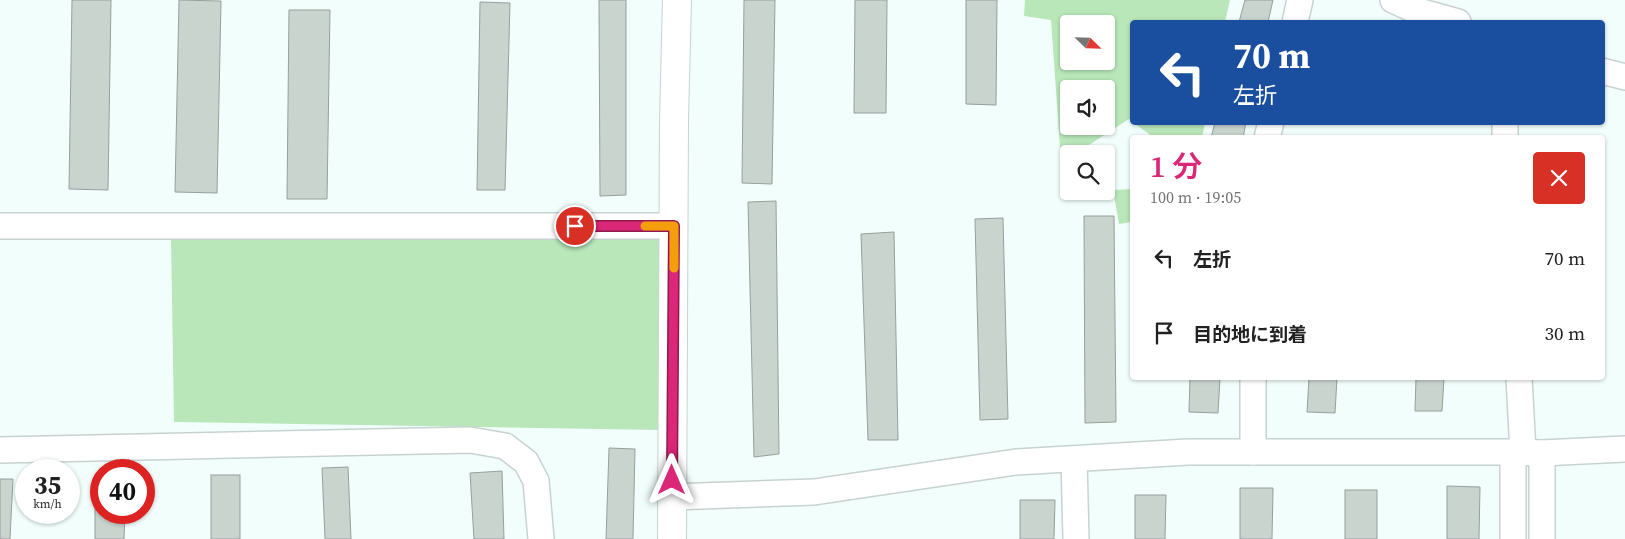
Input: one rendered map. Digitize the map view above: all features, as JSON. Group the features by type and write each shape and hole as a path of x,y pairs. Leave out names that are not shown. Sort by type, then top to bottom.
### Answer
{"street":[{"path":"672,539 677,0"},
{"path":"1295,20 1300,0"},
{"path":"1393,0 1415,10 1451,20"},
{"path":"1605,72 1625,77"},
{"path":"0,226 674,226"},
{"path":"1253,380 1253,452"},
{"path":"1519,380 1526,452 1542,539"},
{"path":"0,450 470,440 505,446 526,462 536,480 540,539"},
{"path":"672,497 814,492 1016,462 1188,452 1526,452 1625,449"},
{"path":"1512,539 1526,452"},
{"path":"1074,459 1076,539"}],"green space":[{"path":"1025,0 1230,0 1225,20 1130,20 1130,120 1115,128 1115,80 1060,80 1060,135 1104,135 1089,145 1060,145 1060,148 1051,20 1024,16"},
{"path":"1137,125 1205,125 1203,135 1150,135"},
{"path":"1130,189 1130,222 1119,224 1115,190"},
{"path":"668,234 660,430 174,422 171,236"}],"building":[{"path":"72,0 111,0 108,190 69,189"},
{"path":"179,0 221,1 217,193 175,192"},
{"path":"599,0 626,0 626,195 600,196"},
{"path":"744,0 775,0 772,184 742,183"},
{"path":"855,0 887,0 886,113 854,113"},
{"path":"966,0 997,0 996,105 966,104"},
{"path":"1245,0 1273,0 1268,20 1240,20"},
{"path":"480,2 510,3 505,190 477,190"},
{"path":"289,10 330,10 327,199 287,199"},
{"path":"1214,125 1245,125 1244,135 1212,135"},
{"path":"776,201 779,454 754,457 748,202"},
{"path":"1084,216 1114,216 1116,422 1085,423"},
{"path":"1003,218 1008,419 980,420 975,219"},
{"path":"894,232 898,440 868,440 861,234"},
{"path":"1190,380 1220,380 1218,413 1189,412"},
{"path":"1309,380 1337,380 1335,413 1307,412"},
{"path":"1416,380 1444,380 1442,411 1415,411"},
{"path":"609,448 635,449 633,539 606,539"},
{"path":"348,467 351,539 325,539 322,468"},
{"path":"502,471 504,539 474,539 470,473"},
{"path":"211,475 240,475 240,539 211,539"},
{"path":"0,479 13,479 10,539 0,539"},
{"path":"1447,486 1480,487 1479,539 1447,539"},
{"path":"1240,488 1273,488 1272,539 1240,539"},
{"path":"1345,490 1377,490 1377,539 1345,539"},
{"path":"1135,495 1166,495 1165,539 1135,539"},
{"path":"1020,500 1055,500 1054,539 1020,539"},
{"path":"95,524 125,524 124,539 95,539"}],"slow traffic":[{"path":"645,226 674,226 674,268"}],"route":[{"path":"575,226 674,226 672,480"}]}
